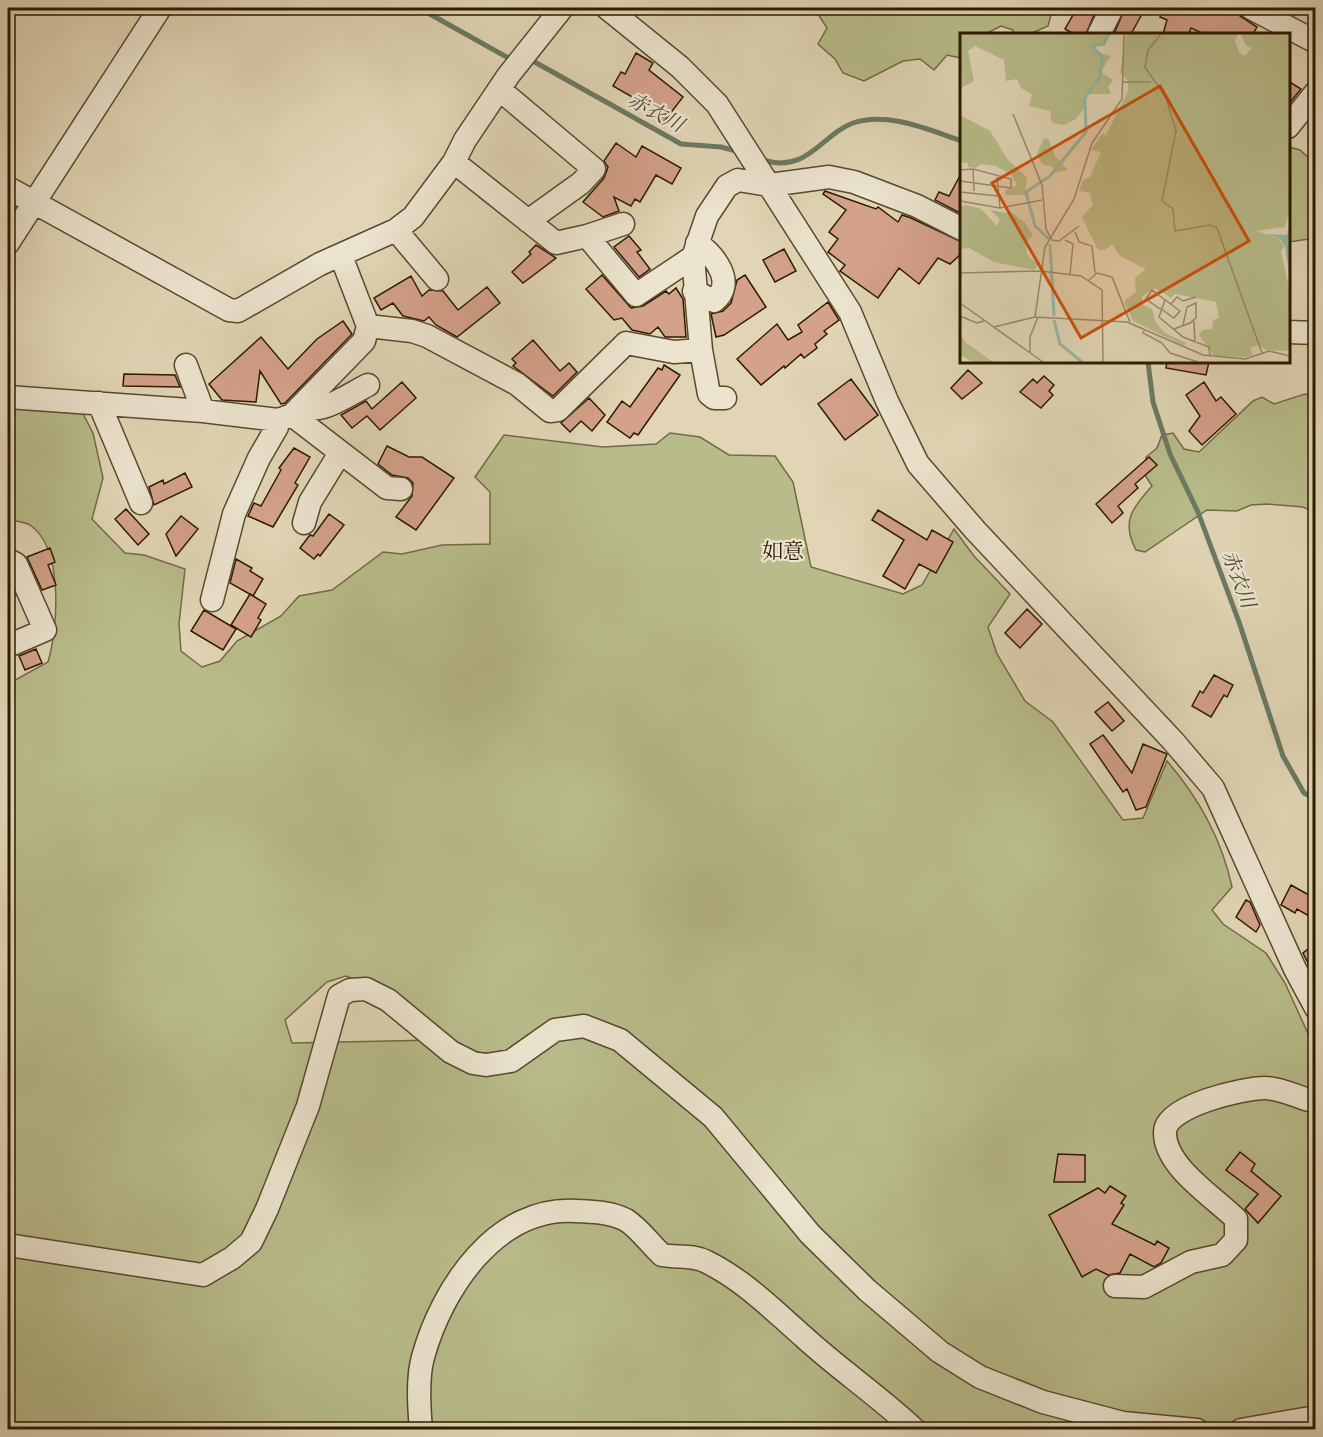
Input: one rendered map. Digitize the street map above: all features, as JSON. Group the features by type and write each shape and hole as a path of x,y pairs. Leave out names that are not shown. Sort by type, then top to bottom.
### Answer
{"street":[{"path":"8,243 160,8"},
{"path":"8,188 229,310 238,311 320,264 396,230 419,210 454,162 465,140 499,88 561,8"},
{"path":"612,8 680,67 717,104 850,312 887,401 918,464 975,530 1166,733 1213,788 1295,969 1316,1008"},
{"path":"1100,33 1112,8"},
{"path":"1251,8 1316,42"},
{"path":"499,88 594,169 581,183 528,221"},
{"path":"1290,124 1316,92"},
{"path":"454,162 556,243 623,224"},
{"path":"725,398 714,398 709,394 694,291 695,250 711,208 727,186 738,180 770,185 829,177 854,182 917,207 960,228"},
{"path":"396,230 437,279"},
{"path":"587,236 636,295 695,250"},
{"path":"212,600 234,514 259,458 277,428 364,341 368,326 342,256"},
{"path":"368,326 412,331 427,336 517,384 550,411 558,410 627,343 674,352 701,350"},
{"path":"1290,332 1316,333"},
{"path":"186,365 203,411"},
{"path":"8,397 203,411 290,414 323,408 368,385"},
{"path":"99,403 141,503"},
{"path":"290,414 387,488 401,489"},
{"path":"304,523 310,502 340,453"},
{"path":"8,560 16,564 45,630 8,646"},
{"path":"8,1245 203,1275 232,1258 251,1242 308,1106 339,996 350,990 366,989 388,1000 451,1052 473,1063 486,1065 511,1061 555,1030 584,1026 620,1040 713,1117 810,1234 867,1290 940,1352 980,1377 1043,1402 1123,1424 1197,1430"},
{"path":"1115,1286 1144,1287 1191,1263 1222,1255 1236,1240 1236,1219 1188,1178 1169,1148 1165,1131 1169,1118 1179,1110 1246,1090 1267,1088 1309,1100 1316,1099"},
{"path":"421,1430 420,1380 423,1357 447,1294 467,1268 510,1228 536,1215 569,1210 608,1214 627,1221 662,1255 693,1257 707,1261 735,1278 915,1430"},
{"path":"1241,1430 1316,1417"}],"green space":[{"path":"814,8 1053,8 1048,26 1032,33 1013,33 1013,30 1001,26 987,33 960,33 960,58 947,55 934,70 920,59 903,61 864,81 843,73 835,59 818,44 827,28"},
{"path":"1290,147 1300,150 1312,161 1315,159 1316,238 1290,242"},
{"path":"1305,394 1315,396 1315,513 1303,507 1267,504 1251,505 1237,511 1207,510 1145,552 1136,550 1129,531 1129,523 1134,509 1152,486 1145,475 1146,457 1157,448 1162,435 1173,433 1184,449 1199,452 1253,401 1262,397 1274,404"},
{"path":"8,406 81,410 93,433 103,478 92,519 125,553 144,555 185,569 179,624 181,651 202,667 220,661 237,641 281,616 299,596 332,590 383,552 402,554 442,545 490,544 490,492 475,477 504,435 603,447 656,444 670,433 700,437 729,455 775,456 793,482 811,567 903,594 922,585 954,529 974,556 1010,594 988,627 997,654 1025,701 1053,722 1123,820 1143,818 1167,761 1189,789 1215,836 1232,887 1212,910 1223,924 1266,953 1285,983 1315,1049 1315,1429 8,1429 8,684 48,662 54,629 56,589 49,551 41,536 30,525 8,519","holes":["346,976 385,993 437,1040 292,1043 285,1020 327,982"]}],"building":[{"path":"1077,8 1097,8 1086,33 1072,33 1065,29"},
{"path":"1125,8 1142,14 1132,33 1114,33"},
{"path":"1164,8 1238,8 1240,16 1257,27 1254,33 1202,33 1191,28 1189,33 1163,33 1167,20 1160,17"},
{"path":"636,53 653,63 649,70 683,97 663,123 639,105 641,102 613,86 621,72 625,74"},
{"path":"1290,82 1301,89 1290,103"},
{"path":"616,143 636,157 642,146 681,168 672,184 656,175 640,202 635,199 631,206 614,197 619,211 603,217 583,202 604,178 608,167 604,161"},
{"path":"960,176 960,213 935,200 939,192 949,196"},
{"path":"825,191 876,209 878,207 898,222 902,215 911,218 960,241 960,255 950,264 938,258 919,284 899,268 878,298 840,271 845,265 828,252 838,239 829,232 846,210 823,194"},
{"path":"629,236 641,250 637,252 650,269 639,277 614,247"},
{"path":"536,245 556,258 523,283 512,272 531,254 529,252"},
{"path":"784,249 796,271 775,282 763,260"},
{"path":"602,275 631,308 643,306 666,291 669,294 676,288 683,299 686,337 665,337 658,327 650,334 632,330 622,318 614,320 586,289"},
{"path":"745,275 766,307 724,335 716,337 711,314 723,311 731,303 737,280"},
{"path":"411,276 422,296 429,290 443,291 458,310 487,287 500,303 457,337 436,325 429,317 424,321 403,316 393,303 381,310 374,298"},
{"path":"828,302 839,320 824,331 827,334 815,344 817,348 804,358 801,354 761,385 737,359 777,324 788,340 802,332 798,325"},
{"path":"343,321 352,334 285,403 281,404 260,371 256,402 222,400 209,384 261,337 288,369 317,339"},
{"path":"533,340 560,371 569,363 577,372 553,396 513,366 516,363 512,359"},
{"path":"1167,363 1209,363 1206,375 1166,368"},
{"path":"664,365 680,375 638,435 634,433 630,438 607,422 622,401 630,407 658,368 662,370"},
{"path":"968,370 982,383 962,399 951,388"},
{"path":"124,374 175,375 180,387 123,386"},
{"path":"1044,376 1054,385 1049,391 1053,395 1041,408 1020,392 1033,379 1037,383"},
{"path":"851,379 878,415 845,440 818,404"},
{"path":"402,382 416,398 380,430 367,416 352,428 341,415 366,401 372,409"},
{"path":"1204,382 1216,401 1221,397 1236,414 1202,445 1189,431 1200,416 1186,395"},
{"path":"589,398 605,415 592,431 581,421 570,432 561,423"},
{"path":"387,446 409,457 422,457 454,478 416,530 396,517 412,496 413,483 408,478 392,475 378,464"},
{"path":"294,448 310,457 295,483 298,485 273,527 248,516 254,503 261,506 281,470 279,468"},
{"path":"1149,457 1157,465 1135,484 1138,488 1118,506 1123,513 1112,523 1096,504"},
{"path":"185,473 192,487 154,505 149,487 163,480 164,484"},
{"path":"126,509 149,534 138,545 115,519"},
{"path":"878,510 927,540 932,530 953,542 936,573 919,564 905,589 883,576 904,540 872,520"},
{"path":"329,514 344,525 320,556 318,554 314,559 300,548 310,535 313,536"},
{"path":"181,516 198,529 176,556 166,534"},
{"path":"50,548 55,562 48,565 56,585 42,590 27,557"},
{"path":"236,559 252,568 250,571 263,579 253,596 230,583"},
{"path":"250,594 266,604 258,618 261,620 251,637 231,625"},
{"path":"1027,609 1042,624 1020,648 1005,633"},
{"path":"204,610 236,629 223,650 191,631"},
{"path":"36,649 42,663 25,670 19,656"},
{"path":"1214,675 1233,685 1227,697 1224,695 1211,717 1192,706 1200,691 1203,693"},
{"path":"1108,702 1124,721 1112,731 1095,712"},
{"path":"1103,735 1132,773 1143,744 1167,754 1146,807 1136,810 1127,789 1123,792 1090,744"},
{"path":"1291,885 1316,899 1316,920 1297,909 1295,913 1281,905"},
{"path":"1246,900 1250,902 1260,925 1256,932 1236,917"},
{"path":"1316,943 1316,979 1303,953"},
{"path":"1240,1152 1255,1164 1251,1171 1281,1196 1258,1223 1245,1209 1258,1194 1226,1170"},
{"path":"1058,1154 1085,1155 1085,1182 1054,1182"},
{"path":"1110,1186 1126,1196 1121,1203 1124,1205 1112,1224 1155,1245 1157,1241 1169,1248 1161,1263 1154,1267 1130,1254 1120,1273 1108,1275 1096,1269 1082,1277 1049,1215 1098,1188 1105,1193"}],"waterway":[{"name":"赤衣川","path":"419,8 512,60"},
{"name":"赤衣川","path":"530,63 533,61 681,144 721,147 740,152"},
{"name":"赤衣川","path":"763,160 779,163 792,162 813,151 842,128 866,120 880,119 908,123 960,140"},
{"name":"赤衣川","path":"1148,363 1153,402 1170,454 1198,512 1239,622 1283,756 1304,793 1316,799"}],"district":[{"name":"如意","path":"783,550"}]}
